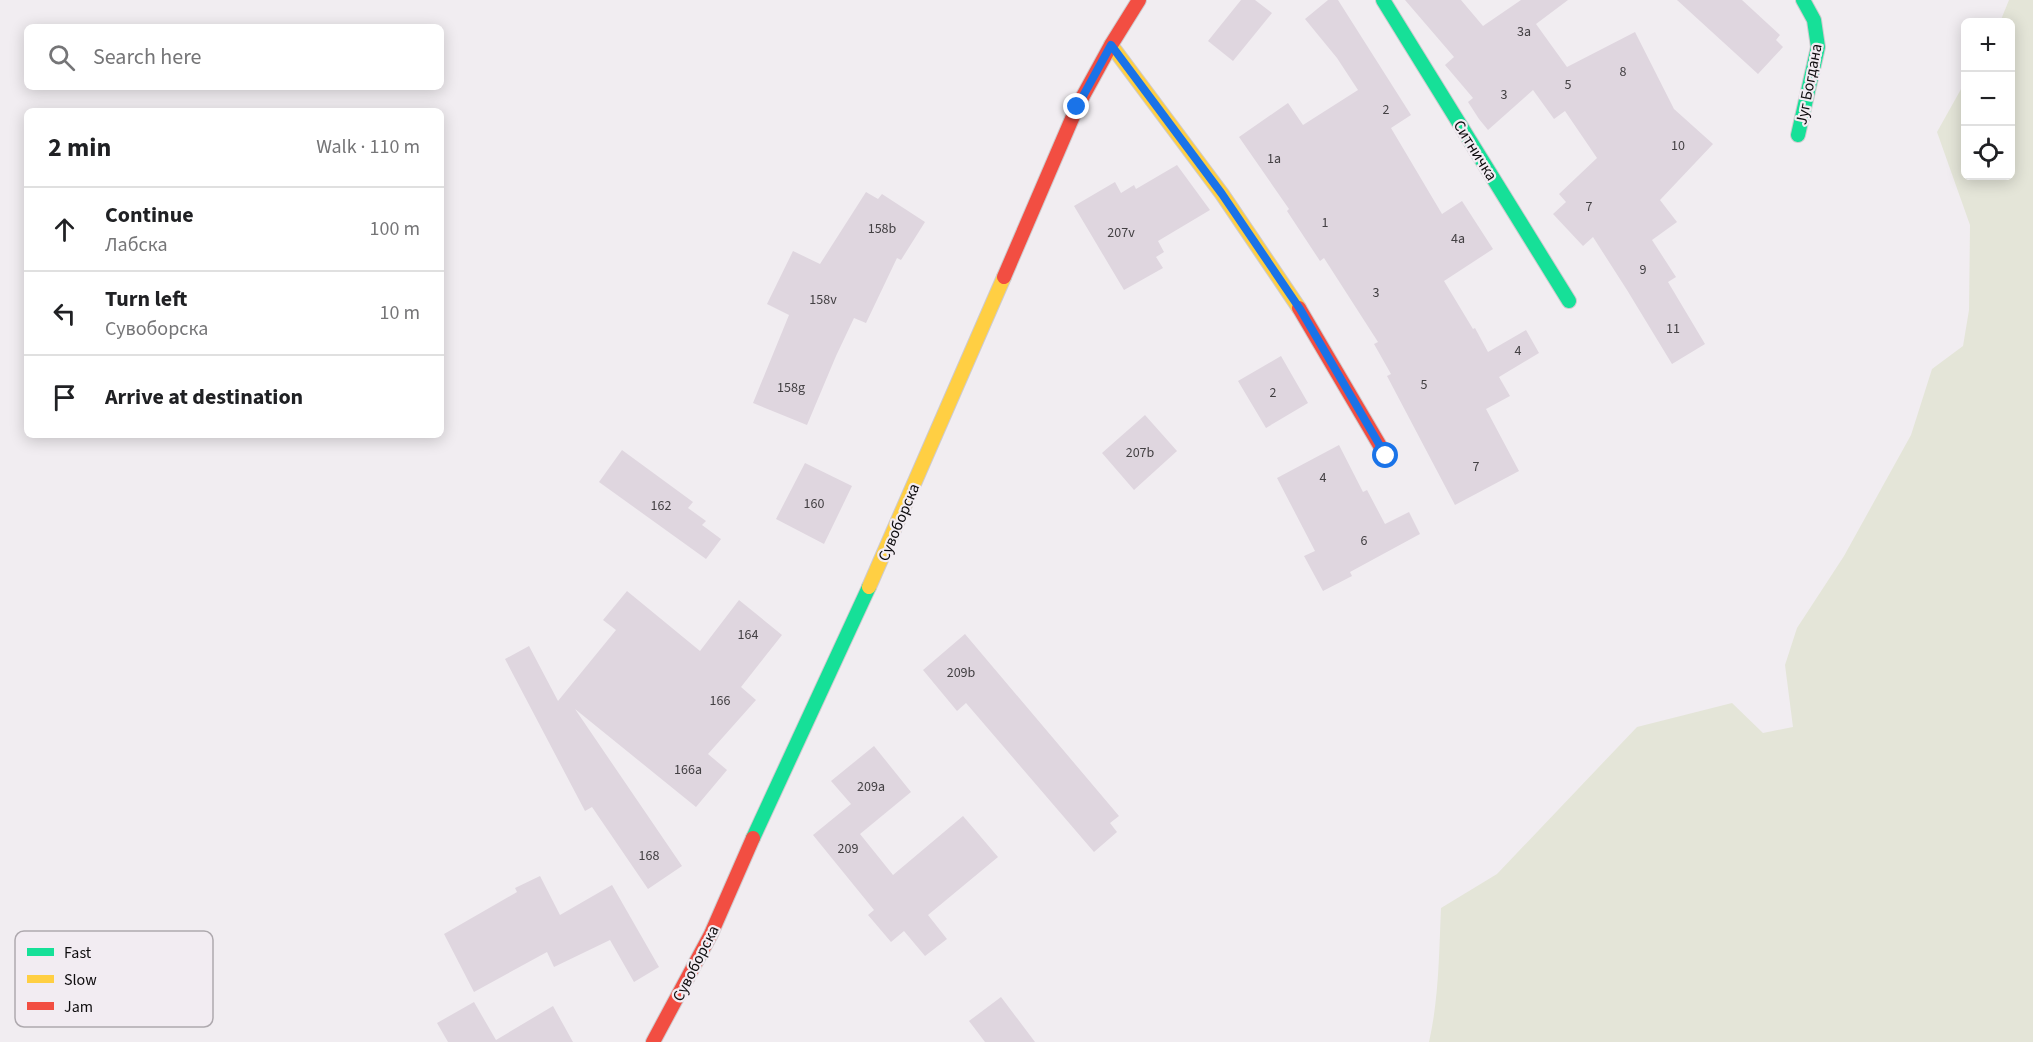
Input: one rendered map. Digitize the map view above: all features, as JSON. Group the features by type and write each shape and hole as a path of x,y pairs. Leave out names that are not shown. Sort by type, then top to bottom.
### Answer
{"main road":[{"name":"Сувоборска","path":"654,1042 711,934 759,824 853,624 1077,107 1138,0"},
{"name":"Ситничка","path":"1383,0 1569,301"},
{"name":"Југ Богдана","path":"1798,135 1818,47 1814,20 1803,0"},
{"path":"1111,45 1222,194 1300,309 1386,456"}],"shaded area":[{"path":"2009,0 2033,0 2033,1042 1429,1042 1437,992 1441,908 1497,874 1637,727 1732,703 1763,733 1793,727 1785,665 1797,628 1844,556 1911,435 1932,369 1963,346 1969,310 1970,225 1937,132 1961,89 1961,180 2015,180 2015,18 2002,18"}],"building":[{"path":"1241,0 1255,0 1272,13 1233,61 1208,41"},
{"path":"1328,0 1338,0 1411,115 1391,128 1442,214 1462,201 1493,249 1444,281 1488,352 1526,330 1539,353 1499,377 1510,396 1486,409 1519,471 1455,505 1387,376 1391,374 1374,344 1378,342 1324,258 1320,261 1287,211 1289,209 1239,137 1288,103 1303,125 1358,90 1337,58 1305,19"},
{"path":"1405,0 1461,0 1483,26 1521,0 1568,0 1536,24 1567,67 1635,32 1674,109 1713,144 1660,200 1677,222 1652,240 1676,277 1668,282 1705,344 1672,364 1593,237 1583,246 1553,214 1566,202 1559,194 1597,158 1565,111 1554,119 1533,90 1488,130 1468,102 1473,98 1445,65 1454,57"},
{"path":"1677,0 1742,0 1780,35 1776,40 1783,47 1758,74"},
{"path":"1177,165 1210,210 1158,241 1164,252 1156,257 1163,268 1124,290 1074,206 1115,182 1121,193 1134,185 1136,189"},
{"path":"866,192 878,199 882,194 925,222 901,260 897,258 866,323 854,318 807,425 753,403 789,315 767,304 793,251 820,264"},
{"path":"1281,356 1308,403 1266,428 1238,381"},
{"path":"1145,415 1177,451 1134,490 1102,453"},
{"path":"1339,445 1363,492 1367,490 1385,524 1409,512 1420,534 1350,572 1352,576 1323,591 1304,556 1315,551 1277,478"},
{"path":"622,450 693,502 688,508 706,521 702,525 721,539 706,559 599,482"},
{"path":"805,463 852,486 824,544 776,519"},
{"path":"627,591 700,651 739,600 782,635 741,687 756,700 708,754 727,770 696,807 575,709 682,866 648,889 592,807 585,811 505,659 529,646 558,701 616,630 603,620"},
{"path":"965,634 1119,816 1110,823 1117,832 1094,852 966,703 957,711 923,670"},
{"path":"874,746 911,792 860,834 893,875 963,816 998,857 928,915 947,939 925,956 904,931 891,942 868,915 874,910 813,835 851,804 831,781"},
{"path":"540,876 560,915 612,885 659,967 634,982 610,940 554,967 547,952 474,992 444,934 517,892 515,888"},
{"path":"1001,997 1035,1042 985,1042 969,1021"},
{"path":"474,1002 496,1040 553,1006 573,1042 448,1042 437,1023"}],"traffic: fast":[{"path":"1383,0 1569,301"},
{"path":"1798,135 1818,47 1814,20 1803,0"},
{"path":"753,838 869,587"}],"traffic: slow":[{"path":"1111,45 1222,194 1299,308"},
{"path":"869,587 1004,277"}],"traffic: jam":[{"path":"1004,277 1077,107 1139,0"},
{"path":"1299,308 1386,456"},
{"path":"653,1042 711,934 753,838"}],"route":[{"path":"1077,107 1111,45 1222,194 1300,309 1386,456"}]}
